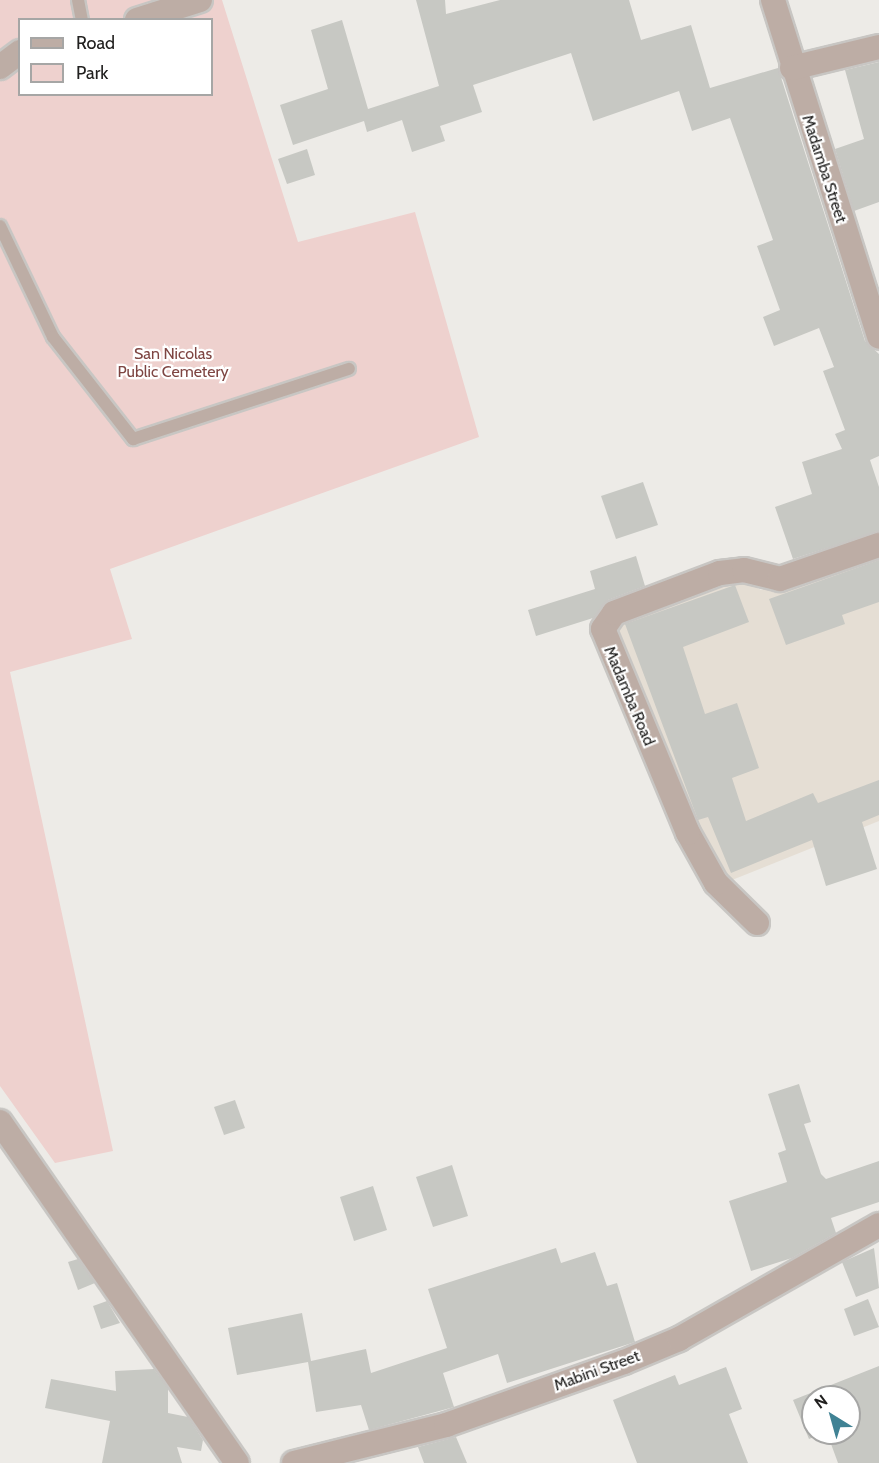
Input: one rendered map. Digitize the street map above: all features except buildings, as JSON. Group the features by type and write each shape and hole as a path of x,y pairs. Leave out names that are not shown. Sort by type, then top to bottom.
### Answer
{"street":[{"path":"143,18 200,0"},
{"name":"Madamba Street","path":"773,0 792,68 874,306 879,337"},
{"path":"792,68 879,47"},
{"path":"0,67 18,54"},
{"name":"Madamba Road","path":"757,922 716,883 688,832 603,629 614,613 720,573 744,570 780,579 879,545"},
{"path":"0,1122 237,1463"},
{"name":"Mabini Street","path":"294,1463 446,1425 624,1362 679,1339 877,1233"}],"lane":[{"path":"78,0 82,18"},
{"path":"0,226 53,337 133,439 349,369"}],"shaded area":[{"path":"879,552 879,821 727,882 683,805 615,619 733,574 761,590"}],"green space":[{"name":"San Nicolas Public Cemetery","path":"0,0 222,0 298,242 415,212 479,437 110,569 132,639 10,672 113,1151 55,1163 0,1086"}]}
